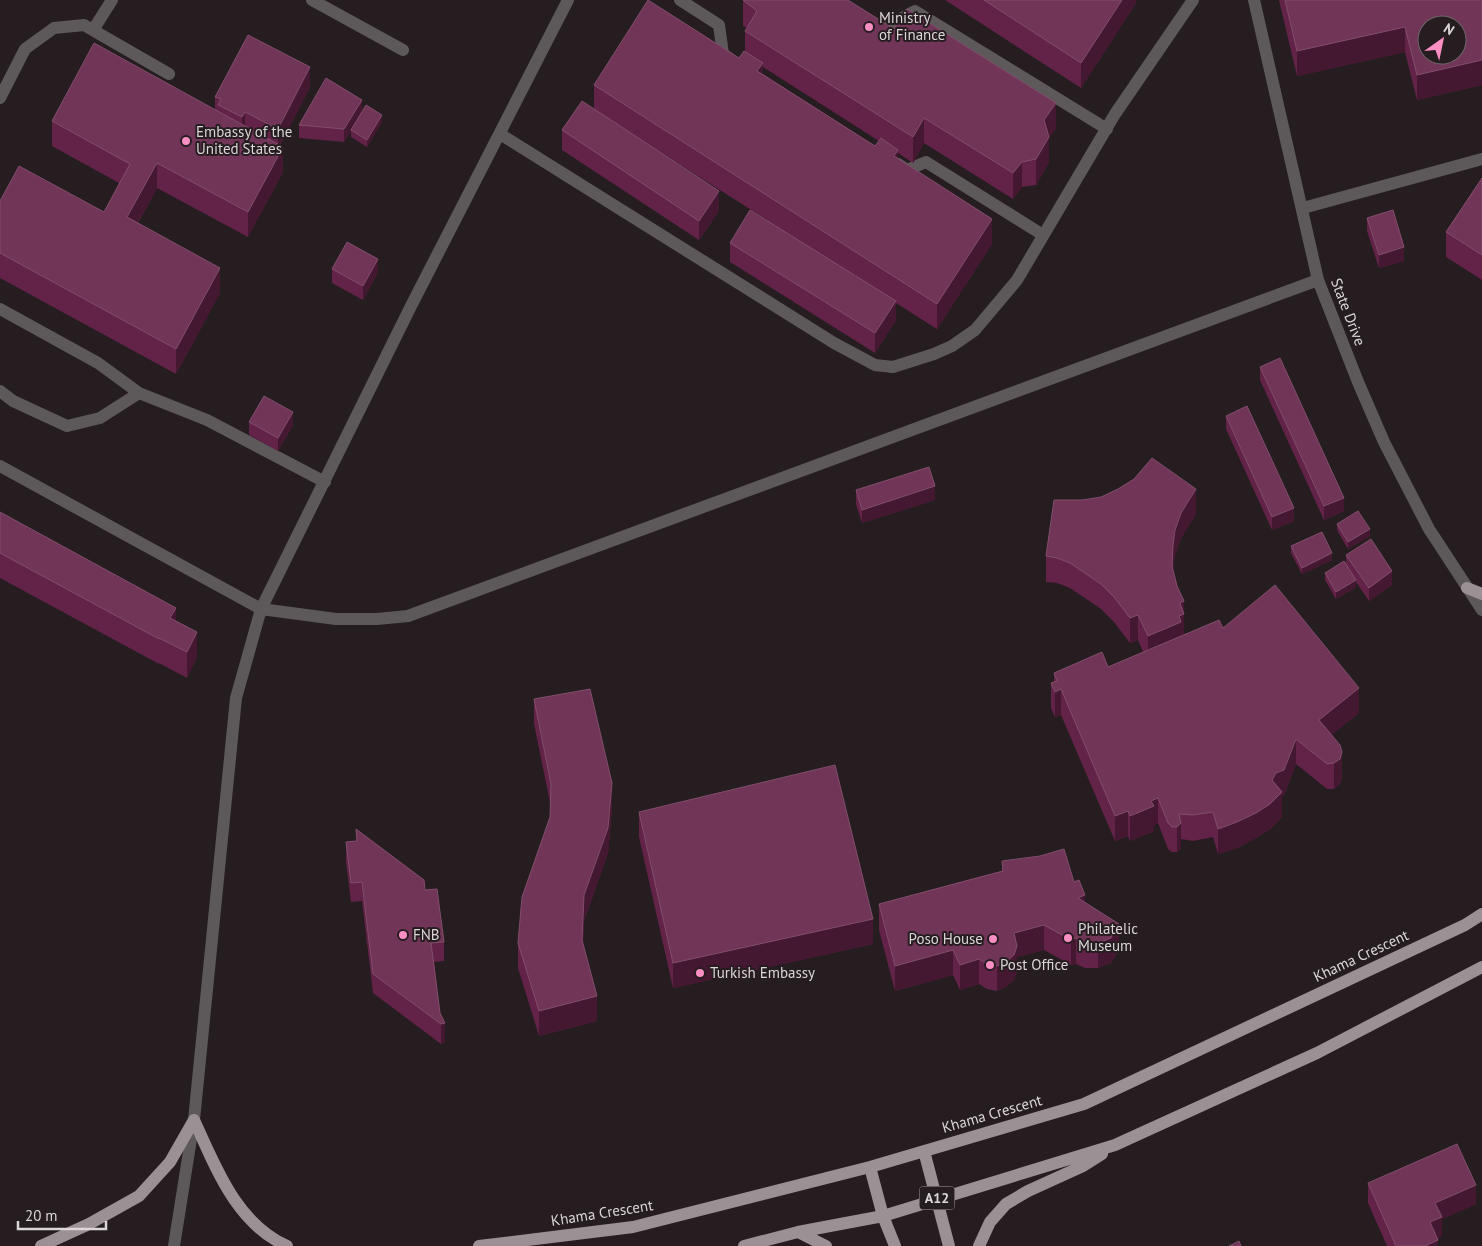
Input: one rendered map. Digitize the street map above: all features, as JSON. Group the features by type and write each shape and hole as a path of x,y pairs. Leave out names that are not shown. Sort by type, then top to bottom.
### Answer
{"main road":[{"path":"1467,588 1482,594"},
{"name":"Khama Crescent","path":"478,1246 633,1227 870,1167 1084,1104 1464,926 1482,914"},
{"path":"744,1246 798,1232 883,1216 1115,1145 1317,1052 1482,967"},
{"path":"42,1246 89,1224 139,1196 170,1162 194,1120"},
{"path":"194,1120 221,1178 247,1218 265,1234 287,1246"},
{"path":"979,1246 990,1222 1006,1204 1028,1191 1083,1166 1115,1145"},
{"name":"A12","path":"924,1151 949,1246"},
{"path":"870,1167 883,1216 895,1246"},
{"path":"798,1232 826,1246"}],"street":[{"path":"93,30 112,0"},
{"path":"312,0 403,50"},
{"path":"174,1246 194,1120 236,698 261,609 411,306 568,0"},
{"path":"680,0 719,25 723,54 740,65"},
{"path":"500,134 834,343 876,365 893,367 914,362 952,346 975,330 1017,280 1107,129 1193,0"},
{"name":"State Drive","path":"1254,0 1318,280 1384,442 1429,529 1482,610"},
{"path":"862,22 878,31 915,11 1107,129"},
{"path":"0,98 25,49 54,28 84,25 169,74"},
{"path":"890,159 907,170 926,162 1043,235"},
{"path":"1303,208 1482,159"},
{"path":"0,466 261,609 336,618 377,619 408,616 1318,280"},
{"path":"0,309 98,363 139,393 207,420 325,482"},
{"path":"0,391 12,401 67,426 100,418 139,393"}],"building":[{"path":"648,0 739,58 744,51 763,63 757,71 875,146 881,138 898,150 894,156 992,219 937,304 594,85"},
{"path":"743,0 848,0 894,29 907,9 1056,103 1044,120 1049,137 1036,159 1022,162 1013,173 924,118 913,137 745,31 757,11"},
{"path":"984,0 1122,0 1081,63"},
{"path":"1285,0 1482,0 1482,60 1467,63 1467,15 1417,15 1417,65 1460,65 1417,75 1405,27 1297,51"},
{"path":"248,35 310,67 278,129 245,112 242,117 218,105 221,99 215,97"},
{"path":"94,43 283,147 248,212 157,163 127,217 220,268 176,349 0,253 0,201 19,166 104,212 130,164 52,121"},
{"path":"326,78 362,100 344,129 299,125"},
{"path":"582,101 719,191 699,221 562,130"},
{"path":"366,105 382,115 367,140 351,130"},
{"path":"1482,178 1482,255 1446,232"},
{"path":"750,210 896,301 875,333 730,243"},
{"path":"1393,210 1404,247 1379,255 1367,218"},
{"path":"347,242 378,259 363,286 332,269"},
{"path":"1280,358 1344,498 1324,506 1260,367"},
{"path":"264,396 293,412 278,438 249,422"},
{"path":"1247,406 1294,508 1272,517 1226,416"},
{"path":"1152,458 1196,489 1181,513 1175,530 1173,545 1172,566 1177,586 1184,601 1180,603 1184,614 1179,616 1181,622 1148,636 1138,615 1130,618 1101,584 1070,563 1046,556 1054,500 1082,500 1101,497 1134,479"},
{"path":"929,467 935,486 862,510 856,490"},
{"path":"1358,511 1370,529 1348,542 1337,524"},
{"path":"0,512 176,608 170,618 197,632 187,652 159,639 0,553"},
{"path":"1322,532 1332,553 1302,568 1291,546"},
{"path":"1371,539 1392,571 1369,588 1346,555"},
{"path":"1344,561 1356,580 1336,592 1325,573"},
{"path":"1275,585 1359,688 1319,720 1340,745 1342,752 1340,759 1334,763 1327,764 1296,739 1284,770 1276,773 1272,780 1282,792 1270,804 1256,813 1218,829 1213,812 1193,815 1179,814 1181,823 1177,827 1172,827 1168,823 1158,798 1151,801 1154,806 1130,816 1128,811 1115,816 1061,689 1055,692 1051,683 1057,681 1054,673 1102,652 1108,667 1219,620 1223,628"},
{"path":"590,689 612,783 608,828 584,895 582,940 597,996 539,1011 518,943 522,897 550,817 551,784 534,699"},
{"path":"835,765 873,919 673,963 639,812"},
{"name":"FNB","path":"356,829 424,880 425,890 437,889 444,942 431,943 440,1013 445,1023 441,1024 373,974 362,882 351,883 346,842 357,841"},
{"name":"Poso House","path":"1064,849 1074,882 1079,880 1085,895 1078,898 1119,924 1111,938 1098,943 1085,943 1076,938 1071,940 1044,925 1014,933 1017,946 1014,955 1006,962 997,966 987,964 979,959 960,965 953,950 895,966 879,904 1003,871 1002,861 1040,856"},
{"path":"1457,1144 1476,1185 1435,1203 1442,1217 1430,1222 1438,1240 1425,1246 1396,1246 1368,1183"},
{"path":"1239,1241 1241,1246 1229,1246"}],"place":[{"name":"Ministry of Finance","path":"869,27"},
{"name":"Embassy of the United States","path":"186,141"},
{"name":"FNB","path":"403,935"},
{"name":"Philatelic Museum","path":"1068,938"},
{"name":"Poso House","path":"993,939"},
{"name":"Post Office","path":"990,965"},
{"name":"Turkish Embassy","path":"700,973"}]}
